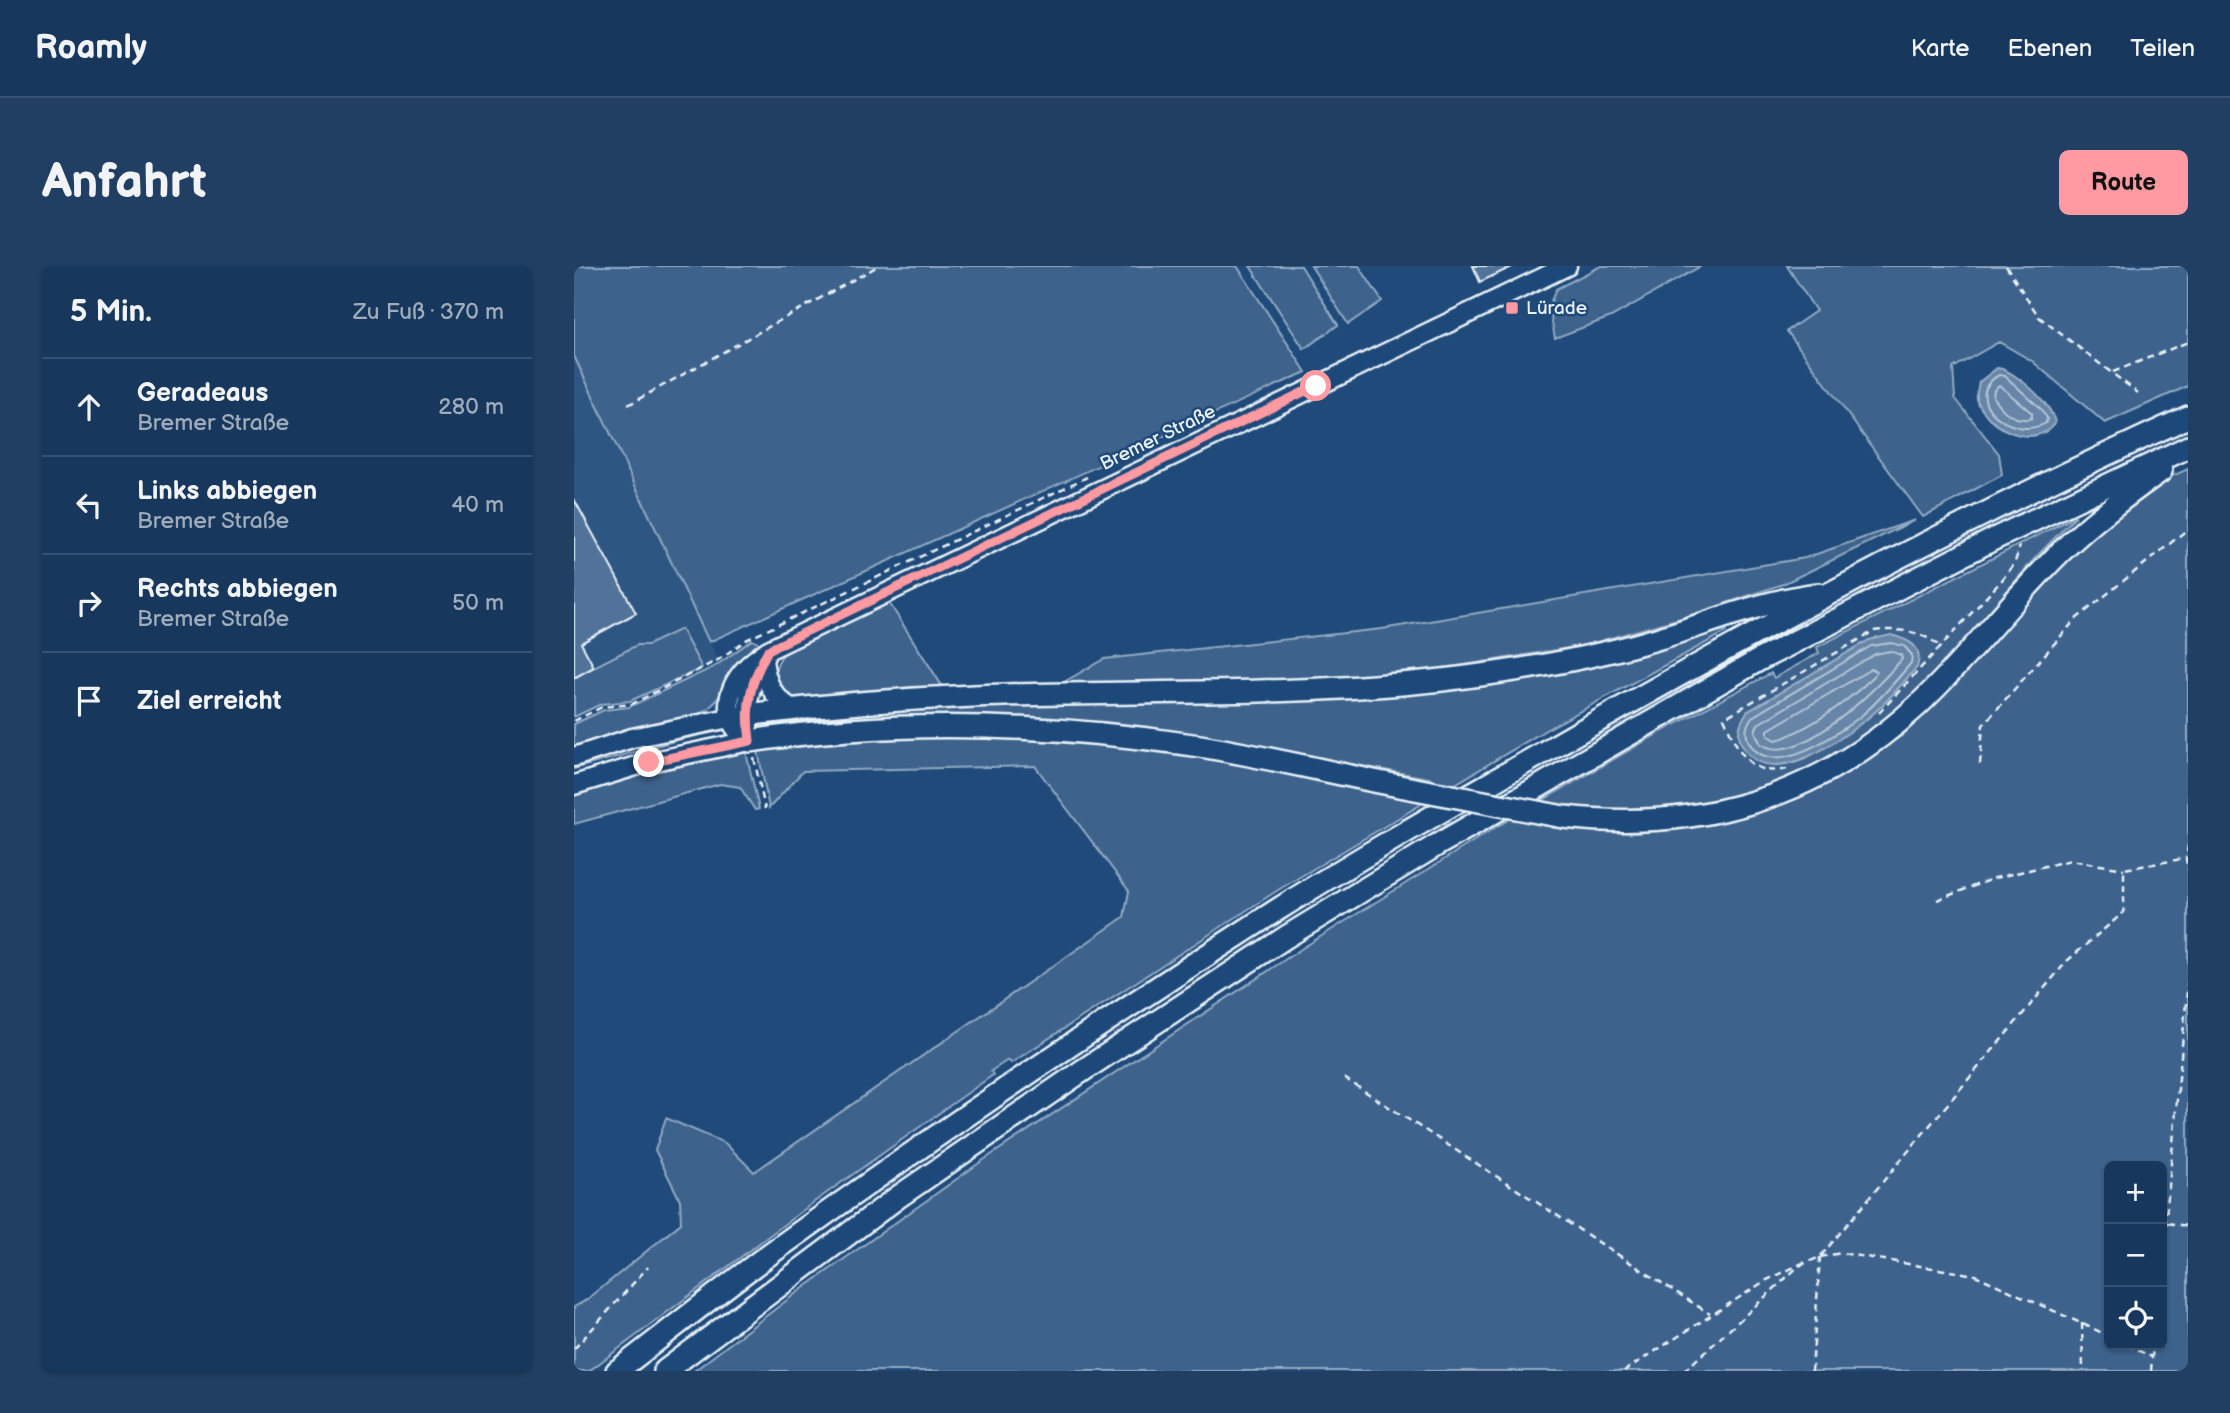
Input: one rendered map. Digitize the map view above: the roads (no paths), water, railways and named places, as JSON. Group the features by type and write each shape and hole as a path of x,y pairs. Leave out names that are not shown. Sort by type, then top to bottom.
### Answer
{"highway":[{"path":"617,1371 769,1255 1006,1089 1281,908 1469,795 1675,677 1831,592 2188,417"},
{"path":"665,1371 898,1196 1286,937 1437,845 1759,660 2024,525 2188,450"},
{"path":"750,741 902,727 988,727 1072,732 1202,747 1564,817 1627,822 1703,815 1769,797 1832,768 1874,741 1919,705 2076,536 2188,450"},
{"path":"738,716 847,703 974,696 1273,690 1443,680 1525,669 1606,652 1677,633 1784,598 1831,592"}],"main road":[{"name":"Bremer Straße","path":"766,655 1567,266"},
{"path":"766,655 768,684 777,698 793,709"},
{"path":"738,716 766,655"},
{"path":"574,785 649,762 750,741 738,716"},
{"path":"574,757 632,738 738,716"}],"water":[{"path":"1997,368 2013,374 2040,398 2055,423 2048,430 2031,436 2012,433 1988,417 1977,399 1979,382"},
{"path":"1891,635 1904,639 1917,649 1917,667 1892,696 1852,730 1821,750 1786,764 1769,765 1755,759 1743,747 1739,729 1747,712 1869,640"}],"place":[{"name":"Lürade","path":"1512,308"}]}
